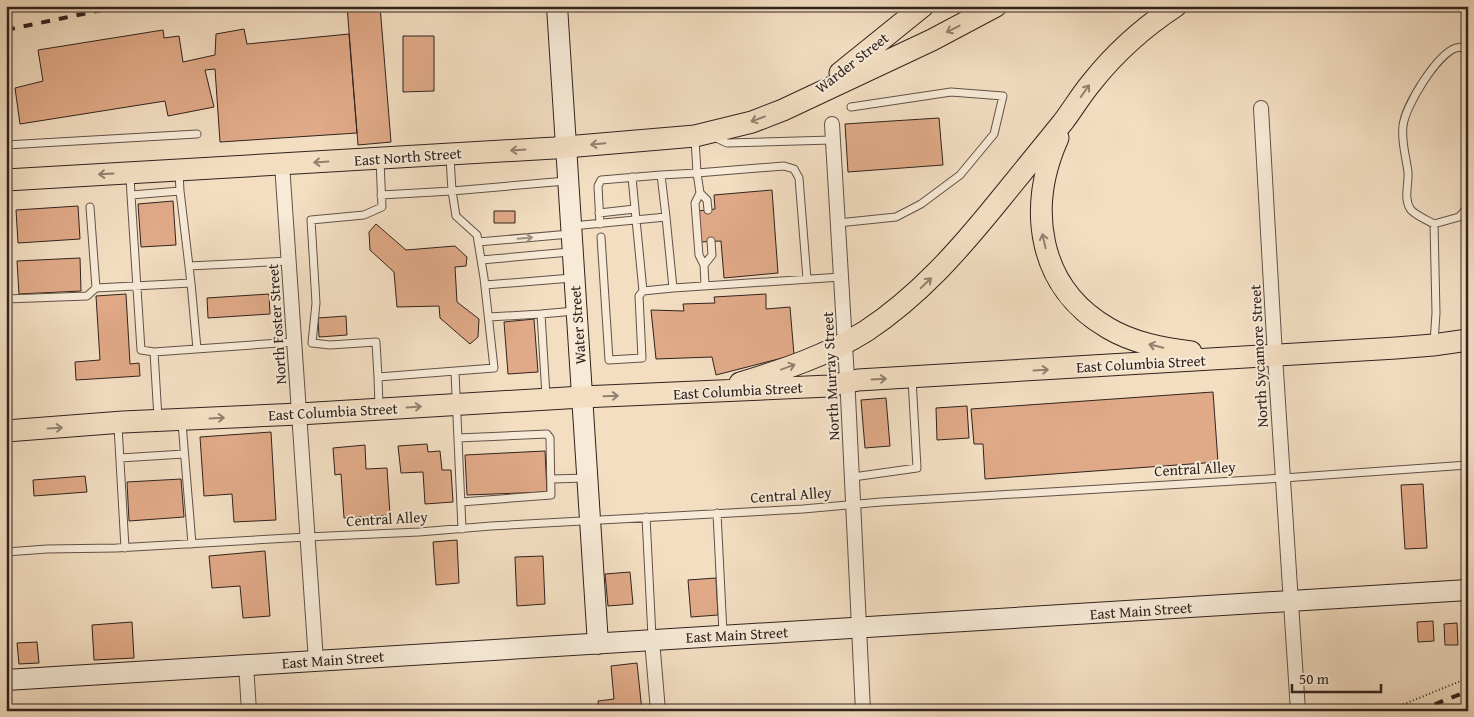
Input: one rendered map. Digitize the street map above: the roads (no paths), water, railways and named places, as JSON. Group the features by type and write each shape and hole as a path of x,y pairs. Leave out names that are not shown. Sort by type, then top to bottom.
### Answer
{"main road":[{"name":"Water Street","path":"557,6 598,644"},
{"name":"Warder Street","path":"803,101 923,6"},
{"path":"803,101 932,40 996,6"},
{"path":"709,392 766,375 845,343 888,315 917,292 966,241 1072,111 1091,83 1115,56 1136,36 1176,6"},
{"name":"East North Street","path":"6,180 450,154 701,134 752,122 803,101"},
{"path":"1072,111 1051,153 1044,178 1040,218 1050,261 1067,291 1079,306 1094,319 1126,337 1171,349 1238,358"},
{"name":"East Columbia Street","path":"6,431 582,397 828,386 848,381 1275,356 1433,345 1468,340"},
{"name":"East Main Street","path":"6,680 1468,590"}],"street":[{"name":"North Sycamore Street","path":"1261,108 1298,711"},
{"name":"North Murray Street","path":"832,124 848,381 863,711"},
{"name":"North Foster Street","path":"282,164 316,661"},
{"path":"652,640 658,711"},
{"path":"246,666 249,711"}],"lane":[{"path":"1468,47 1456,48 1446,55 1418,88 1403,123 1402,136 1408,174 1406,186 1408,203 1412,210 1434,224 1459,217 1468,207"},
{"path":"838,223 896,217 920,204 960,175 994,134 1003,96 951,92 851,107"},
{"path":"6,145 197,134"},
{"path":"708,210 707,200 700,193 697,173 701,134 727,143 832,140"},
{"path":"378,377 494,368 485,285 477,236 456,216 452,191 450,154"},
{"path":"379,409 376,342 330,346 312,343 316,303 311,220 364,215 382,207 380,158"},
{"path":"600,224 598,186 601,180 784,166 794,169 799,178 807,279"},
{"path":"178,170 197,349"},
{"path":"130,173 141,350 154,352 294,342"},
{"path":"661,175 673,288"},
{"path":"601,237 609,360 642,358 639,296 643,291 632,177"},
{"path":"381,194 452,191 569,181"},
{"path":"130,195 180,191"},
{"path":"700,193 694,203 699,255 704,265 705,285"},
{"path":"90,207 96,288"},
{"path":"599,213 635,209"},
{"path":"481,260 572,237 600,224 666,217"},
{"path":"1433,345 1436,313 1434,224"},
{"path":"478,242 572,237"},
{"path":"704,265 712,255 711,241"},
{"path":"189,266 289,261"},
{"path":"643,291 705,285 841,277"},
{"path":"485,285 575,278"},
{"path":"6,299 88,296 96,288 191,283"},
{"path":"488,317 577,311"},
{"path":"541,314 546,399"},
{"path":"154,352 158,421"},
{"path":"455,372 462,529"},
{"path":"853,478 917,468 912,377"},
{"path":"182,420 192,544"},
{"path":"118,423 125,548"},
{"path":"458,438 547,434 550,438 552,479 552,493 549,496 461,502"},
{"path":"120,458 184,454"},
{"name":"Central Alley","path":"6,552 46,549 125,548 419,532 1468,465"},
{"path":"552,479 587,478"},
{"path":"718,513 723,636"},
{"path":"646,517 652,640"}],"railway":[{"path":"6,30 121,6"},
{"path":"1418,711 1468,691"}]}
